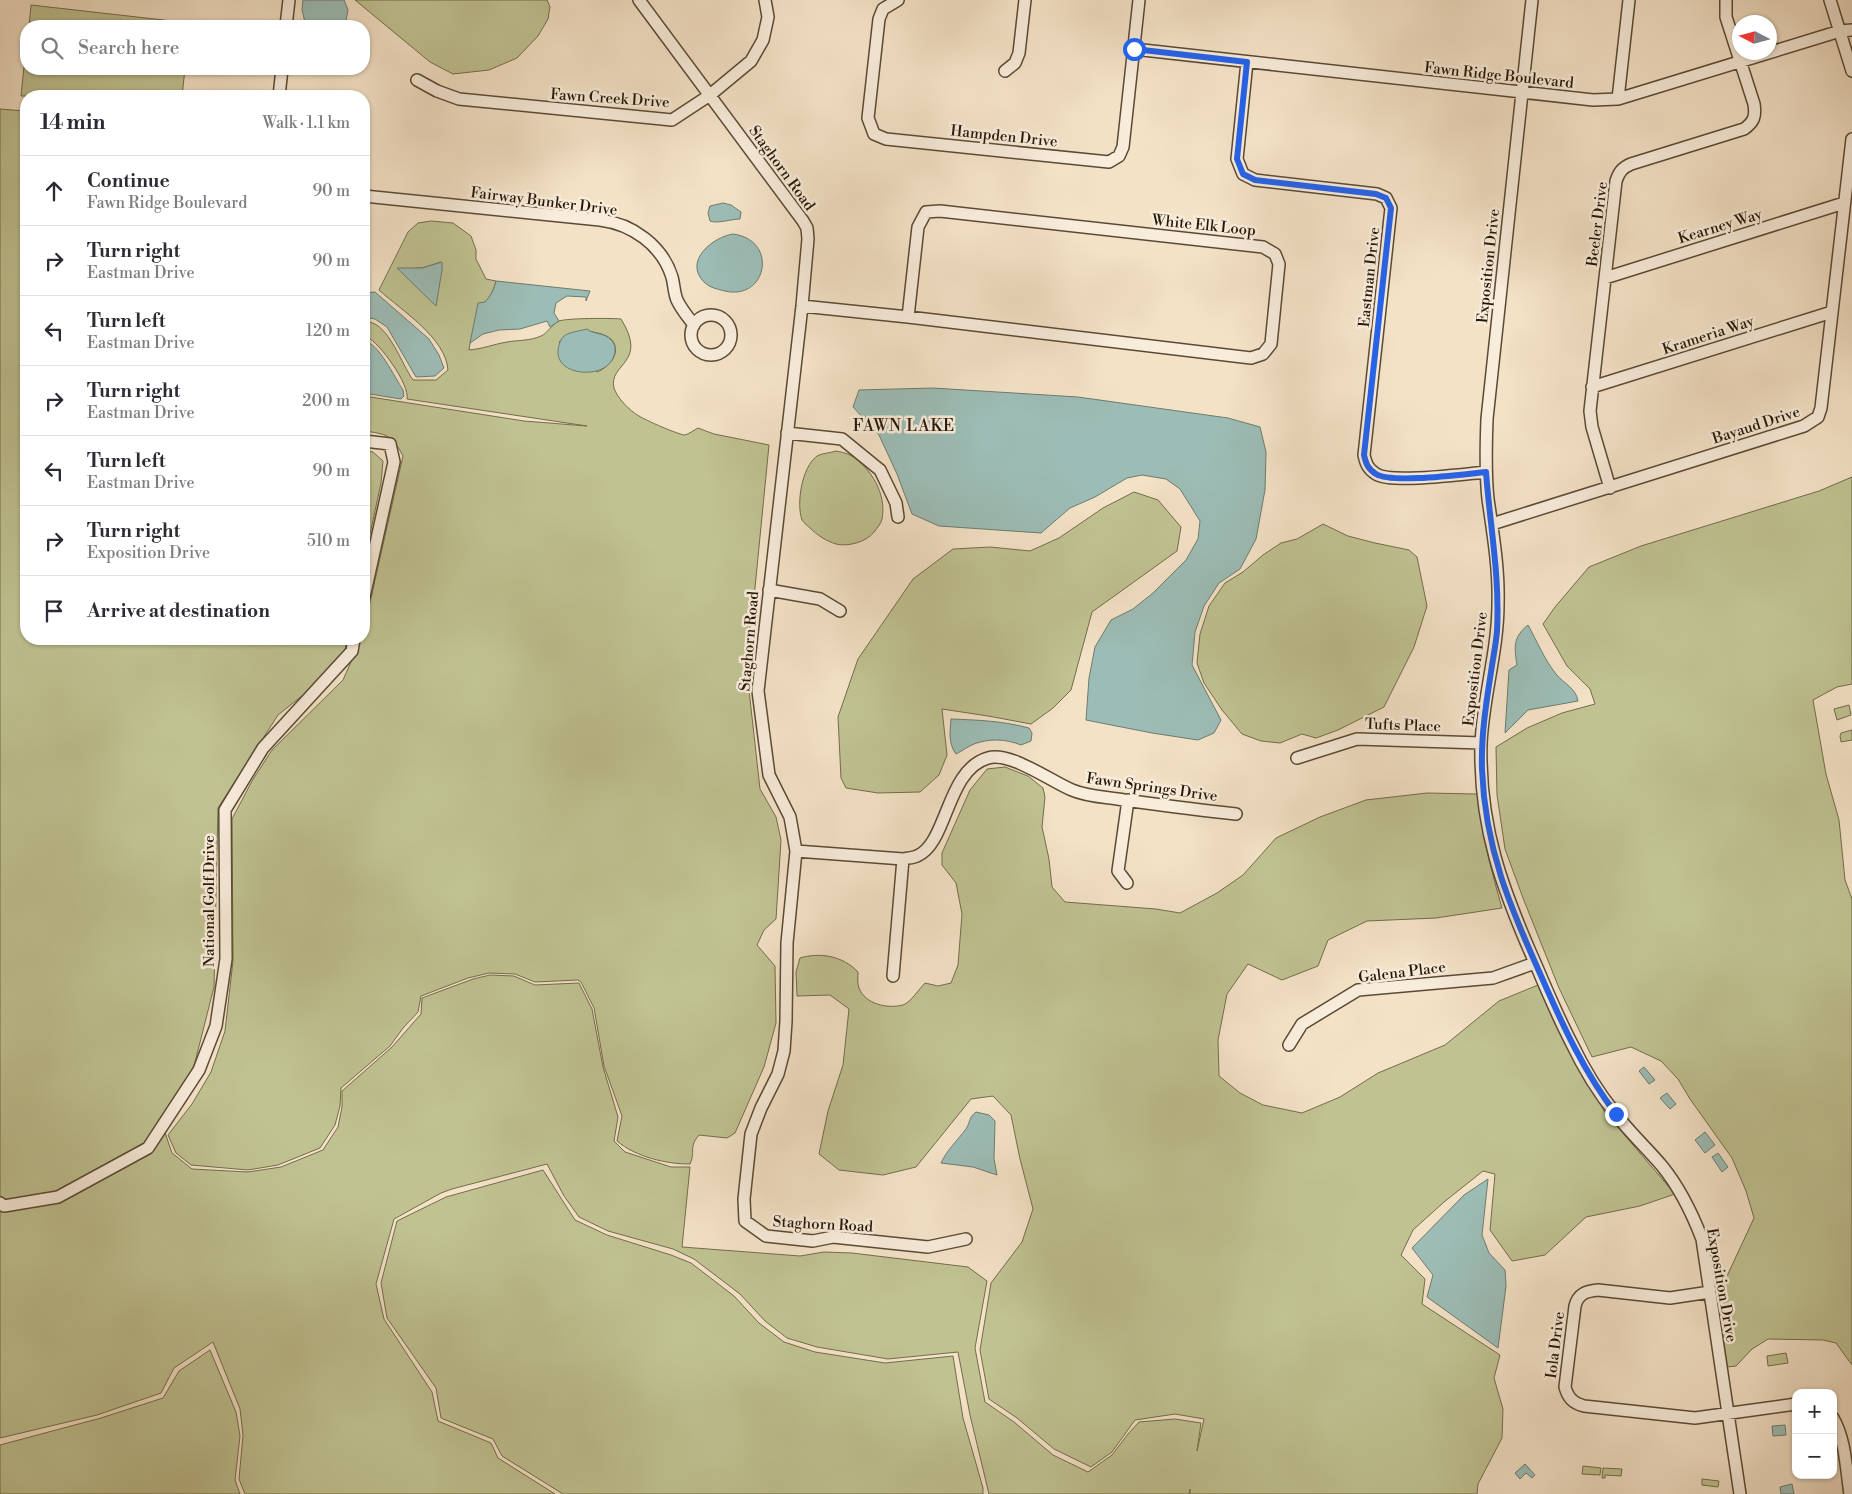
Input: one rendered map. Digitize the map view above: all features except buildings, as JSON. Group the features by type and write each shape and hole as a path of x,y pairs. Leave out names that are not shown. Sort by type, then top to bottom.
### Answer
{"street":[{"path":"287,20 289,0"},
{"name":"Staghorn Road","path":"639,0 803,221 807,228 808,239 758,691 769,775 790,816 796,851 788,943 786,1021 784,1052 778,1074 751,1134 744,1199 746,1221 766,1236 813,1241 833,1237 928,1247 966,1240"},
{"name":"Fawn Creek Drive","path":"417,80 437,91 459,99 672,120 710,95 752,61 763,40 768,17 765,0"},
{"name":"Hampden Drive","path":"898,0 883,9 878,19 868,118 874,134 886,140 1109,162 1119,156 1123,147 1139,0"},
{"path":"1005,71 1014,63 1019,53 1025,0"},
{"name":"Exposition Drive","path":"1532,0 1487,419 1486,472 1498,576 1498,624 1481,743 1483,796 1494,853 1511,908 1565,1030 1595,1086 1616,1114 1664,1168 1684,1198 1702,1239 1740,1494"},
{"path":"1618,99 1629,0"},
{"name":"Beeler Drive","path":"1610,488 1592,427 1590,411 1616,181 1619,173 1630,164 1744,130 1754,121 1756,112 1726,18 1726,0"},
{"path":"1830,0 1852,71"},
{"name":"Fawn Ridge Boulevard","path":"1134,49 1593,100 1618,99 1840,31 1852,30"},
{"name":"Eastman Drive","path":"1247,62 1237,159 1243,174 1255,180 1376,194 1386,198 1391,208 1364,455 1366,466 1377,475 1400,478 1486,472"},
{"path":"280,90 281,75"},
{"name":"Bayaud Drive","path":"1492,524 1811,423 1818,417 1821,408 1852,139"},
{"name":"Fairway Bunker Drive","path":"370,197 600,220 624,226 648,241 658,252 672,276 676,299 694,325"},
{"name":"Kearney Way","path":"1605,278 1844,203"},
{"name":"White Elk Loop","path":"802,306 1251,358 1263,354 1271,344 1279,264 1275,254 1263,247 950,212 926,212 918,227 908,317"},
{"name":"Krameria Way","path":"1592,387 1832,312"},
{"path":"787,433 842,439 880,470 896,503 898,517"},
{"path":"370,442 390,444 394,462 370,570"},
{"path":"769,590 820,599 840,611"},
{"name":"National Golf Drive","path":"0,1203 4,1206 58,1197 148,1148 199,1070 216,1026 226,959 225,810 263,748 352,651 353,645"},
{"name":"Tufts Place","path":"1297,758 1356,739 1481,743"},
{"name":"Fawn Springs Drive","path":"796,851 902,859 918,856 933,843 959,783 971,768 989,758 1006,758 1082,794 1236,814"},
{"path":"1128,800 1118,871 1128,883"},
{"path":"893,976 902,859"},
{"name":"Galena Place","path":"1289,1044 1302,1024 1358,990 1494,978 1535,963"},
{"name":"Iola Drive","path":"1710,1292 1670,1298 1598,1290 1589,1290 1582,1294 1577,1299 1575,1306 1565,1387 1571,1400 1584,1406 1695,1418 1792,1405"},
{"path":"1837,1426 1842,1440 1850,1494"}],"green space":[{"path":"355,0 547,0 550,7 548,19 538,36 517,58 489,70 453,74 430,62"},
{"path":"31,5 164,20 30,20"},
{"path":"23,75 184,75 183,90 22,90"},
{"path":"0,109 20,111 20,645 346,645 345,650 323,679 278,715 218,808 214,987 194,1066 161,1121 172,1153 192,1169 248,1172 281,1167 323,1150 338,1127 342,1107 342,1091 392,1047 421,1014 422,998 473,979 490,975 514,976 535,985 579,983 592,1009 603,1067 618,1117 614,1141 625,1152 671,1167 690,1167 682,1247 800,1256 824,1252 852,1253 968,1267 987,1281 975,1348 985,1402 1014,1422 1053,1455 1088,1472 1112,1455 1139,1422 1175,1419 1201,1423 1197,1451 1204,1419 1175,1414 1135,1420 1112,1452 1091,1467 1054,1449 1017,1418 989,1399 980,1350 991,1283 1022,1242 1033,1209 1011,1115 993,1096 971,1099 916,1167 883,1175 839,1170 819,1154 828,1111 843,1065 849,1009 830,995 797,996 796,972 800,958 815,955 831,957 845,962 858,972 859,988 866,998 884,1006 903,1005 925,983 938,986 951,983 958,965 962,914 956,883 942,865 942,853 970,790 987,769 1005,767 1028,776 1043,788 1045,797 1042,827 1049,859 1052,887 1065,902 1156,909 1180,913 1217,893 1243,875 1276,838 1320,817 1366,800 1427,793 1477,794 1487,852 1502,908 1436,918 1367,921 1328,940 1318,966 1282,980 1248,964 1227,994 1218,1040 1219,1076 1240,1093 1263,1105 1302,1113 1340,1097 1378,1073 1445,1045 1499,1001 1538,985 1604,1111 1675,1194 1640,1206 1586,1217 1545,1255 1512,1261 1490,1230 1495,1174 1483,1171 1413,1230 1401,1255 1425,1279 1422,1304 1500,1355 1494,1378 1503,1409 1502,1438 1478,1484 1477,1494 1190,1494 1190,1489 1189,1494 989,1494 970,1415 958,1352 888,1359 817,1347 787,1338 765,1321 740,1294 694,1259 673,1249 608,1231 579,1217 564,1196 547,1164 452,1189 441,1193 394,1219 376,1284 384,1319 432,1392 438,1421 491,1443 498,1458 555,1494 245,1494 239,1479 243,1435 240,1409 213,1342 174,1368 161,1393 97,1415 0,1438"},
{"path":"431,221 453,223 471,236 476,250 476,259 486,279 496,281 478,318 469,350 537,338 559,321 589,318 621,319 631,345 630,354 616,373 614,388 621,400 632,411 648,421 685,435 698,428 714,434 769,445 750,626 749,690 760,789 776,817 781,840 776,919 764,930 757,945 775,966 776,1023 764,1067 735,1133 727,1138 699,1135 693,1146 690,1164 671,1163 642,1155 617,1141 622,1116 604,1066 594,1008 581,982 578,980 535,982 515,974 489,973 468,978 421,996 418,1012 390,1046 341,1088 340,1106 335,1125 320,1148 278,1165 248,1170 191,1165 176,1153 168,1135 192,1104 211,1072 225,1031 233,961 232,819 252,781 272,750 343,680 358,645 370,645 370,602 403,456 396,444 388,437 370,432 370,397 524,421 587,426 407,399 404,384 393,365 370,339 370,322 383,330 389,338 413,380 436,380 448,370 445,358 431,336 379,290 408,232 418,223","holes":["441,262 436,305 415,268 422,268","589,331 601,334 612,340 616,350 610,363 597,372 559,342 572,334 580,332"]},
{"path":"836,451 850,455 865,467 876,482 882,501 882,519 879,526 867,539 851,544 836,544 822,538 802,520 800,513 800,495 807,468 817,456"},
{"path":"370,452 383,461 381,483 370,534"},
{"path":"1852,477 1852,684 1837,687 1813,700 1826,774 1839,820 1845,880 1852,899 1852,1365 1836,1343 1823,1340 1768,1339 1752,1349 1736,1366 1727,1367 1717,1295 1754,1218 1746,1191 1732,1158 1678,1079 1661,1061 1631,1047 1592,1057 1559,988 1505,849 1497,795 1496,747 1527,728 1562,713 1595,704 1590,689 1567,666 1543,624 1589,567 1641,546 1819,491"},
{"path":"1134,492 1158,500 1181,527 1177,551 1092,612 1071,690 1053,708 1031,724 942,709 947,755 939,775 920,792 878,793 846,788 841,778 838,717 858,659 913,579 953,549 990,547 1030,551 1059,538 1103,508"},
{"path":"1323,524 1348,536 1409,550 1417,557 1427,606 1414,647 1384,707 1338,730 1316,738 1302,734 1280,743 1261,741 1242,734 1222,710 1204,683 1197,663 1200,634 1209,606 1225,583 1243,572 1281,543 1297,539"},
{"path":"1849,705 1851,715 1837,720 1834,709"},
{"path":"1852,730 1852,740 1841,742 1841,733"},
{"path":"543,1170 575,1220 607,1235 691,1263 734,1296 759,1323 784,1342 815,1352 885,1363 953,1356 963,1418 983,1488 983,1494 563,1494 502,1456 493,1439 441,1418 436,1388 387,1318 381,1283 397,1221 446,1197"},
{"path":"210,1350 236,1412 240,1436 235,1480 240,1494 0,1494 0,1445 101,1418 163,1398 179,1371"},
{"path":"1786,1353 1788,1363 1768,1366 1767,1356"},
{"path":"1583,1466 1601,1468 1600,1475 1582,1474"},
{"path":"1603,1468 1622,1469 1621,1476 1605,1475 1605,1478 1602,1478"},
{"path":"1702,1479 1719,1481 1718,1487 1702,1485"}],"water":[{"path":"303,0 344,0 348,10 346,20 304,20 302,10"},
{"path":"723,203 731,205 741,212 740,219 710,221 708,213 710,206"},
{"path":"733,234 748,239 757,247 762,257 762,268 758,279 750,287 739,292 725,291 709,286 698,274 697,266 703,251 709,245 725,236"},
{"path":"442,262 436,306 397,268 422,268"},
{"path":"496,281 590,291 586,301 586,297 567,296 556,303 554,313 559,321 550,327 547,321 520,329 499,330 483,334 470,343 478,303 485,302 491,295"},
{"path":"370,292 375,292 429,339 439,355 444,368 435,376 416,377 387,327 375,319 370,318"},
{"path":"587,329 608,337 613,342 615,346 614,356 608,365 600,370 581,372 572,370 559,359 558,350 560,342 566,335"},
{"path":"370,344 386,361 403,390 404,396 401,399 370,394"},
{"path":"933,388 1078,397 1228,418 1260,427 1266,452 1265,490 1256,539 1240,569 1219,583 1204,606 1195,632 1192,665 1221,720 1214,733 1198,740 1086,720 1089,678 1095,647 1111,620 1133,609 1153,593 1186,560 1198,539 1200,521 1180,489 1166,479 1142,475 1127,478 1095,497 1070,508 1041,533 939,526 912,514 897,474 879,435 853,407 859,390"},
{"path":"1528,625 1544,656 1559,677 1572,689 1578,701 1528,710 1505,733 1509,670 1517,665 1515,653 1517,638"},
{"path":"951,719 1000,722 1029,728 1032,733 1031,741 1021,745 1004,740 986,741 974,744 956,754 951,742"},
{"path":"1644,1067 1655,1080 1649,1084 1639,1071"},
{"path":"1667,1093 1676,1104 1670,1109 1660,1098"},
{"path":"976,1112 989,1115 995,1121 994,1159 997,1175 973,1167 941,1163"},
{"path":"1705,1132 1715,1145 1705,1153 1695,1140"},
{"path":"1718,1153 1728,1167 1722,1172 1712,1157"},
{"path":"1488,1179 1482,1235 1489,1253 1505,1270 1506,1286 1498,1348 1427,1297 1433,1275 1412,1248 1464,1195"},
{"path":"1785,1425 1786,1435 1773,1436 1772,1426"},
{"path":"1525,1464 1535,1475 1532,1478 1526,1473 1520,1479 1515,1473"},
{"path":"1792,1484 1794,1494 1781,1494 1780,1487"}],"district":[{"name":"FAWN LAKE","path":"904,425"}],"route":[{"path":"1134,49 1247,62 1237,159 1243,174 1255,180 1376,194 1386,198 1391,208 1364,455 1366,466 1377,475 1400,478 1486,472 1498,576 1497,633 1481,743 1483,796 1488,825 1501,880 1535,963 1580,1060 1595,1086 1616,1114"}]}
